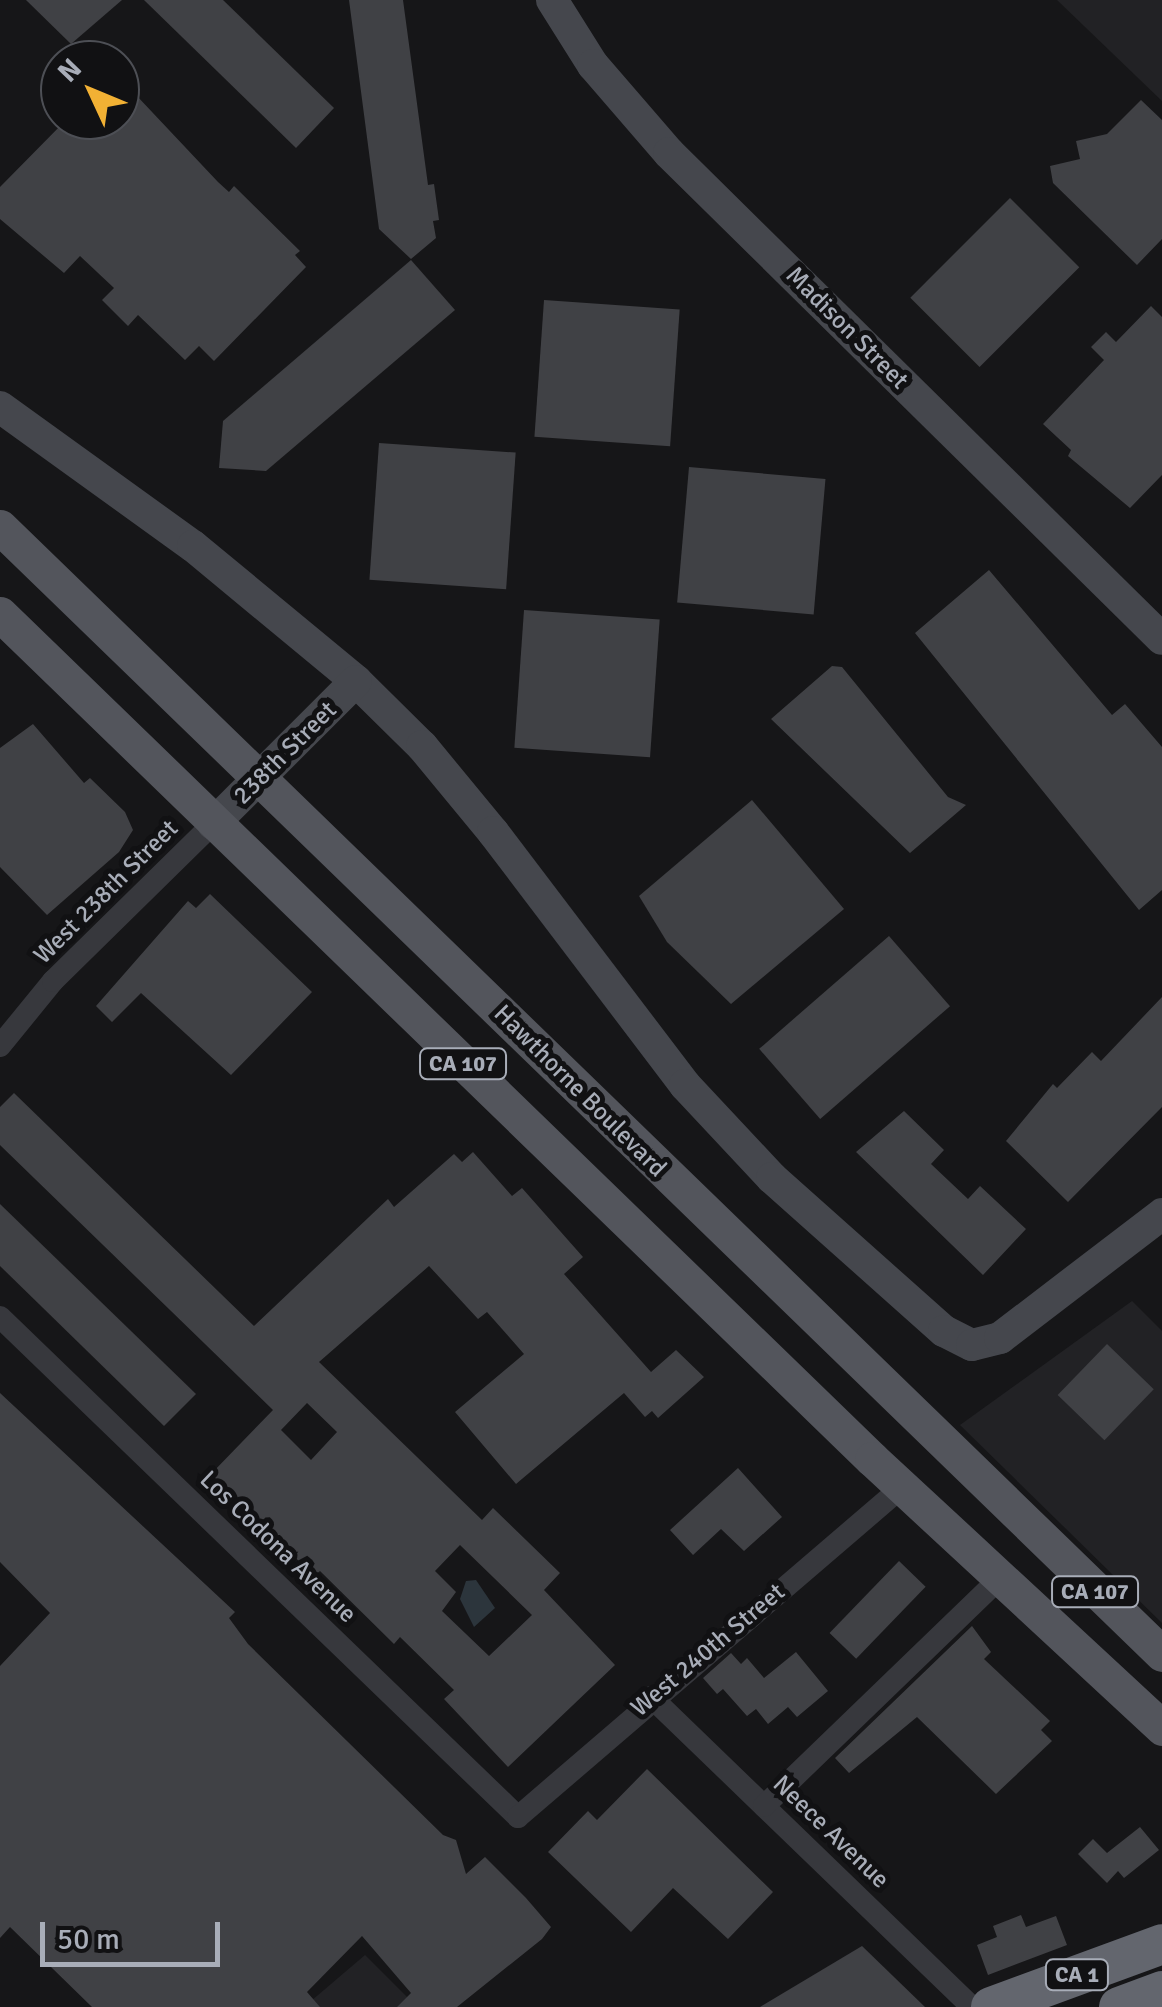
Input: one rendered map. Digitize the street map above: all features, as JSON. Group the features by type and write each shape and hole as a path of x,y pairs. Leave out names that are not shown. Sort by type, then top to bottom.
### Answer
{"highway":[{"name":"CA 1","path":"992,2007 1162,1944"},
{"name":"CA 1","path":"1118,2007 1162,1992"}],"main road":[{"name":"Hawthorne Boulevard","path":"0,527 262,777 965,1470 1162,1654"},
{"name":"CA 107","path":"0,614 902,1487 1162,1728"}],"street":[{"name":"Madison Street","path":"552,0 593,65 669,152 1162,640"},
{"path":"0,407 193,546 356,681 434,760 685,1086 772,1178 944,1331 972,1345 1000,1338 1162,1214"},
{"name":"238th Street","path":"214,824 356,681"},
{"name":"West 238th Street","path":"0,1046 53,981 214,824"},
{"name":"Los Codona Avenue","path":"0,1317 518,1817"},
{"name":"West 240th Street","path":"518,1817 651,1696 902,1487"},
{"path":"764,1806 1000,1578"},
{"name":"Neece Avenue","path":"651,1696 972,2007"}],"shaded area":[{"path":"1057,0 1162,0 1162,101"},
{"path":"1132,1301 1162,1331 1162,1623 960,1425"},
{"path":"476,1580 495,1608 474,1627 460,1599 466,1581"},
{"path":"365,1955 417,2007 304,2007"}],"building":[{"path":"26,0 122,0 76,40 67,40"},
{"path":"144,0 223,0 334,108 296,148"},
{"path":"349,0 403,0 428,185 434,184 439,220 433,221 436,238 411,259 379,229"},
{"path":"140,99 218,182 229,192 234,186 300,251 295,255 306,267 214,361 199,346 185,360 138,315 128,326 102,300 114,288 80,256 64,273 0,219 0,187 46,140 140,140"},
{"path":"1141,100 1162,120 1162,239 1137,265 1053,183 1050,166 1080,159 1076,141 1107,134"},
{"path":"1010,198 1079,267 980,367 910,298"},
{"path":"411,260 455,310 266,471 219,468 223,421"},
{"path":"544,300 680,309 670,446 534,437"},
{"path":"1151,306 1162,317 1162,475 1130,508 1068,456 1071,450 1043,424 1104,360 1091,347 1106,332 1116,342"},
{"path":"379,443 516,453 506,589 369,580"},
{"path":"689,467 825,479 814,614 677,602"},
{"path":"989,570 1112,715 1125,704 1162,747 1162,890 1139,910 915,633"},
{"path":"524,610 660,619 650,757 514,748"},
{"path":"832,666 842,667 948,797 966,805 910,853 771,719"},
{"path":"33,724 84,783 90,778 125,812 133,830 119,852 47,915 0,867 0,748"},
{"path":"752,800 844,909 731,1004 667,942 639,896"},
{"path":"210,894 312,992 231,1075 141,993 112,1022 96,1006 188,901 196,908"},
{"path":"889,936 950,1006 820,1119 759,1049"},
{"path":"1162,997 1162,1107 1068,1202 1006,1141 1053,1084 1057,1088 1092,1052 1101,1061"},
{"path":"14,1093 254,1326 388,1199 394,1207 454,1154 462,1162 473,1152 512,1196 522,1188 583,1257 564,1274 651,1372 676,1350 704,1377 658,1418 652,1411 645,1417 624,1393 516,1484 455,1412 524,1354 487,1312 478,1319 429,1266 319,1362 482,1520 493,1508 560,1573 544,1590 615,1665 508,1767 444,1699 454,1690 400,1637 394,1644 320,1571 314,1576 211,1474 273,1410 0,1145 0,1107","holes":["307,1403 337,1432 311,1460 281,1430","460,1545 532,1615 489,1656 442,1611 456,1592 435,1571"]},
{"path":"904,1111 944,1150 931,1164 968,1199 980,1186 1026,1229 983,1275 856,1152"},
{"path":"0,1204 196,1394 164,1426 0,1266"},
{"path":"1107,1344 1154,1389 1104,1440 1058,1395"},
{"path":"0,1393 235,1612 229,1618 248,1644 443,1835 456,1840 466,1874 485,1857 526,1898 551,1927 542,1939 457,2007 397,2007 411,1993 362,1936 307,1992 320,2007 92,2007 10,1927 0,1938 0,1666 50,1613 0,1562"},
{"path":"738,1468 782,1517 744,1551 721,1529 693,1555 670,1530"},
{"path":"899,1561 926,1587 856,1659 830,1633"},
{"path":"972,1626 991,1652 984,1659 1050,1721 1041,1730 1052,1741 996,1794 917,1717 849,1773 835,1758"},
{"path":"796,1652 828,1691 797,1717 788,1707 768,1724 756,1709 747,1716 723,1689 717,1694 703,1678 731,1653 741,1664 747,1658 764,1678"},
{"path":"647,1769 773,1892 728,1939 673,1888 631,1932 548,1852 588,1811 597,1820"},
{"path":"1140,1827 1159,1850 1124,1878 1118,1871 1107,1883 1078,1854 1093,1839 1107,1853"},
{"path":"1021,1915 1026,1927 1056,1916 1067,1945 988,1975 977,1945 997,1937 993,1926"},
{"path":"862,1946 925,2007 760,2007"}]}
